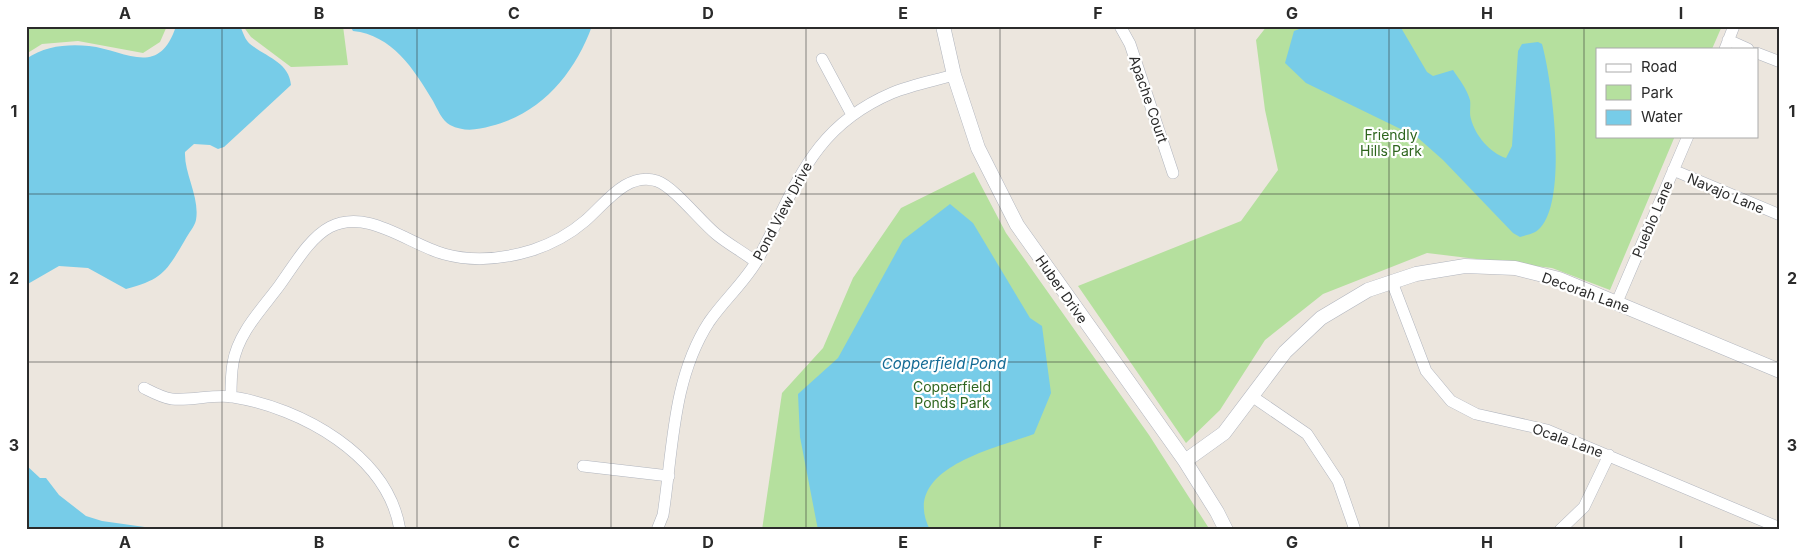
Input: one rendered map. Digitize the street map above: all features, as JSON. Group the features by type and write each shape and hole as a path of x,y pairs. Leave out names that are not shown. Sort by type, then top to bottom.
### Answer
{"street":[{"name":"Huber Drive","path":"943,26 954,76 978,148 1017,225 1185,461 1226,530"},
{"name":"Apache Court","path":"1120,26 1130,44 1174,174"},
{"path":"1734,26 1727,45 1743,48"},
{"path":"1758,53 1780,62"},
{"path":"822,59 852,115"},
{"name":"Pond View Drive","path":"657,530 663,515 679,396 690,358 709,322 756,262 807,161 828,135 852,115 892,93 954,76"},
{"name":"Pueblo Lane","path":"1617,302 1687,138"},
{"name":"Navajo Lane","path":"1673,170 1780,215"},
{"path":"231,397 233,362 243,334 314,240 330,227 347,221 363,221 443,254 474,259 504,257 534,250 559,238 584,221 620,187 643,179 658,182 672,191 716,234 756,262"},
{"name":"Decorah Lane","path":"1185,461 1224,433 1254,397 1285,352 1322,318 1368,290 1416,274 1465,266 1515,268 1559,278 1780,371"},
{"name":"Ocala Lane","path":"1392,282 1426,371 1452,401 1476,414 1547,430 1780,528"},
{"path":"144,388 170,399 231,397 262,403 324,429 356,452 380,481 398,520 400,530"},
{"path":"1254,397 1307,434 1338,481 1355,530"},
{"path":"1560,530 1584,507 1610,455"},
{"path":"583,466 669,476"}],"green space":[{"path":"26,26 167,26 160,42 143,53 78,41 42,44 26,54"},
{"path":"243,26 343,26 348,65 291,67 251,37"},
{"name":"Friendly Hills Park","path":"1267,26 1722,26 1712,48 1596,48 1596,138 1674,138 1610,290 1552,268 1427,253 1323,294 1265,340 1220,410 1186,443 1078,286 1241,221 1278,170 1265,110 1256,40"},
{"name":"Copperfield Ponds Park","path":"974,172 1006,233 1149,435 1210,530 762,530 782,393 823,348 853,278 901,208"}],"water":[{"path":"176,26 240,26 250,44 281,65 289,77 291,85 224,147 218,149 210,145 194,144 185,152 185,160 196,203 196,220 173,260 156,278 126,289 88,268 59,266 26,285 26,59 41,51 73,45 102,48 140,57 150,57 160,52 169,42"},
{"path":"350,26 592,26 576,60 566,75 540,101 525,112 509,120 470,130 460,129 445,121 410,66 390,46 367,34 353,31"},
{"path":"1307,26 1400,26 1427,72 1433,76 1453,70 1469,96 1470,117 1476,131 1489,148 1506,158 1512,146 1518,51 1522,44 1538,42 1542,44 1550,85 1556,169 1553,195 1547,216 1538,230 1520,237 1513,233 1443,160 1417,137 1306,83 1285,63 1294,31"},
{"name":"Copperfield Pond","path":"950,204 973,223 1030,318 1042,326 1051,393 1034,434 975,455 955,465 938,477 927,491 924,509 930,530 818,530 800,437 798,394 838,358 903,240"},
{"path":"26,465 40,478 46,478 59,495 86,516 102,521 166,530 26,530"}]}
